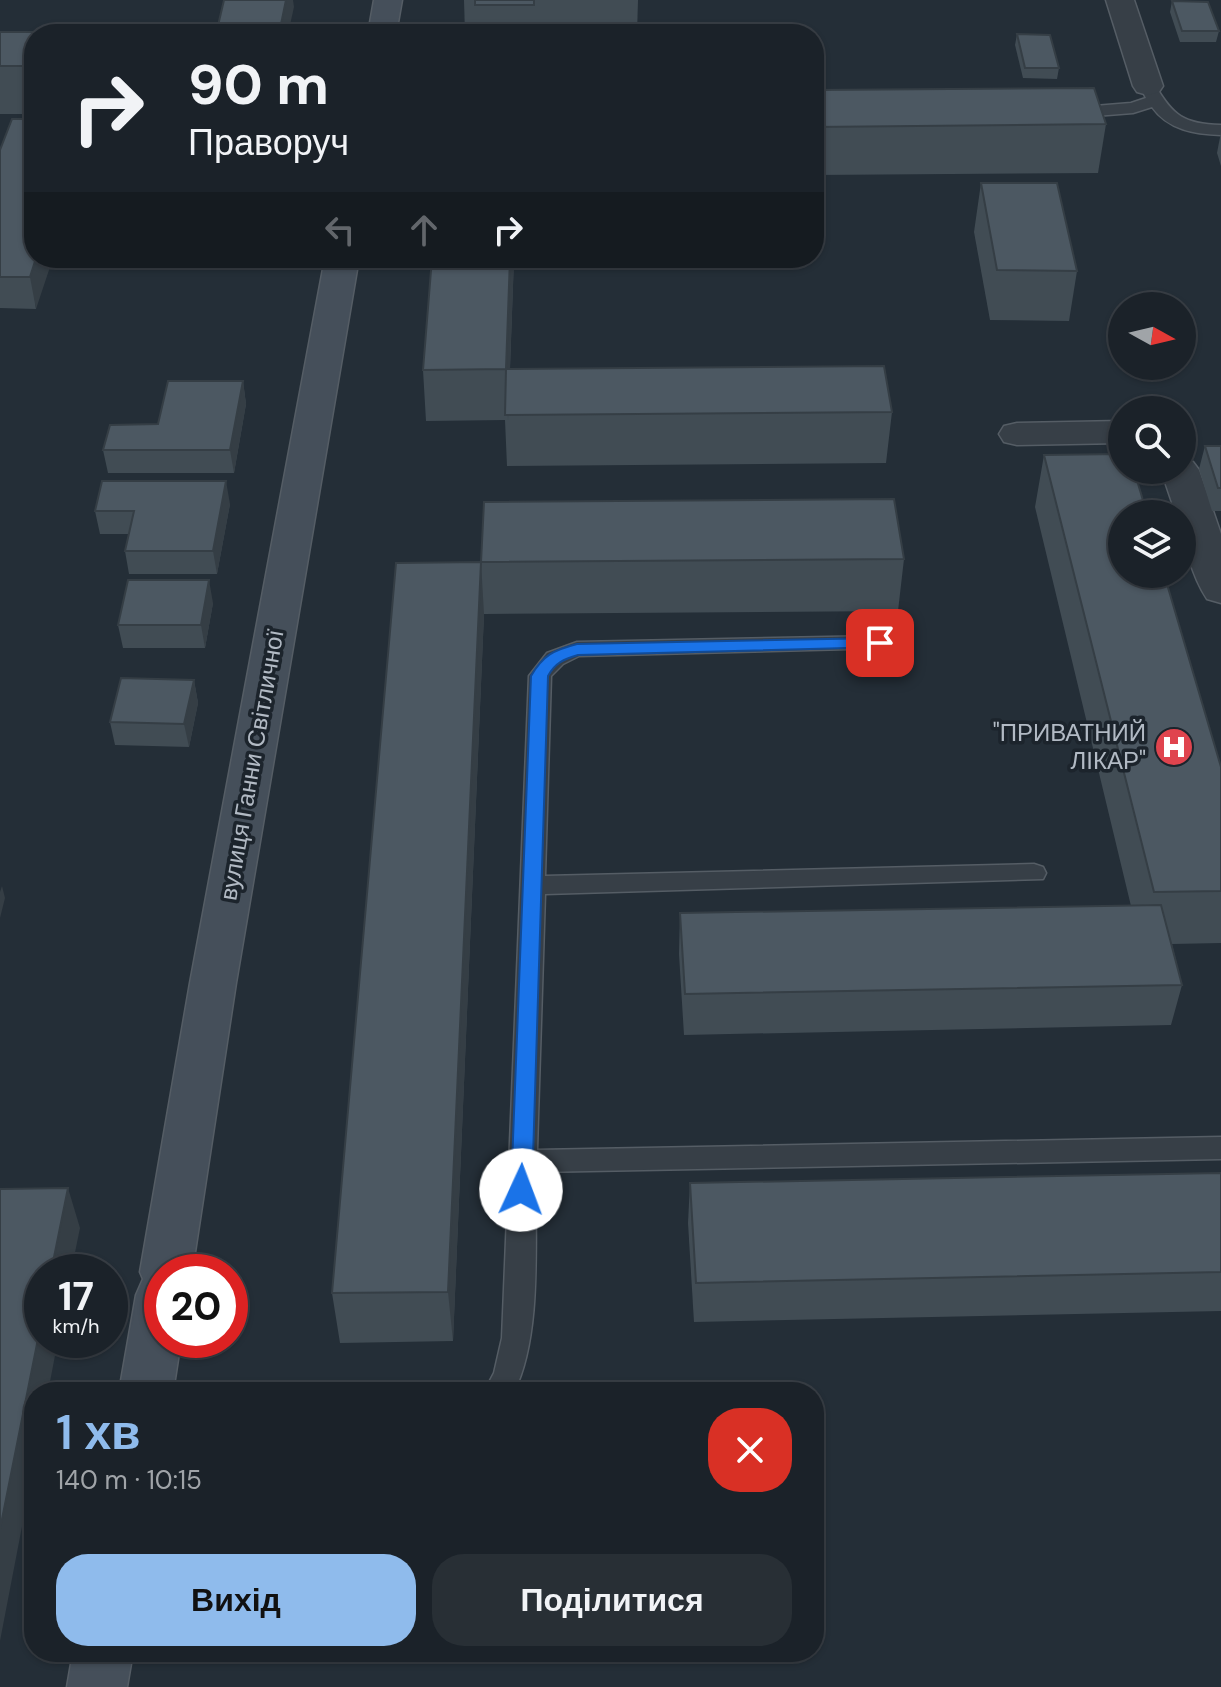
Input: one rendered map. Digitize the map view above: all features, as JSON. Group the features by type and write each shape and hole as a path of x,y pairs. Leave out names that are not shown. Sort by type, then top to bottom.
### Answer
{"street":[{"path":"384,24 388,0"},
{"path":"1120,0 1151,94"},
{"name":"вулиця Ганни Світличної","path":"169,1254 216,968 340,268"},
{"path":"1017,434 1108,432"},
{"path":"1185,484 1221,590"},
{"path":"148,1382 152,1358"},
{"path":"97,1687 101,1662"}],"lane":[{"path":"1059,113 1133,108 1151,94 1180,126 1221,130"},
{"path":"504,1382 517,1338 540,676 546,664 558,655 577,649 880,643"},
{"path":"533,885 1034,873"},
{"path":"522,1161 1221,1148"}],"building":[{"path":"224,0 286,0 281,24 218,24"},
{"path":"475,0 534,0 534,5 475,5"},
{"path":"1172,1 1208,2 1219,31 1182,31"},
{"path":"0,32 24,32 24,66 0,66"},
{"path":"1017,34 1050,35 1059,68 1025,68"},
{"path":"1094,88 1106,124 824,127 824,90"},
{"path":"12,119 24,119 24,268 33,268 30,277 0,277 0,150"},
{"path":"981,183 1057,183 1077,271 997,270"},
{"path":"431,268 510,268 506,369 423,370"},
{"path":"884,366 892,412 505,415 506,369"},
{"path":"168,381 243,381 230,450 103,450 110,425 158,424"},
{"path":"1205,446 1221,446 1221,488 1218,488"},
{"path":"1108,454 1108,484 1138,484 1143,500 1108,500 1108,588 1168,588 1221,767 1221,891 1154,892 1044,455"},
{"path":"102,481 226,481 213,551 125,551 134,511 95,511"},
{"path":"894,499 904,559 481,562 484,502"},
{"path":"481,562 448,1292 332,1293 396,563"},
{"path":"128,580 209,580 201,625 118,625"},
{"path":"121,678 194,680 184,724 110,722"},
{"path":"1161,905 1182,985 685,994 680,913"},
{"path":"1221,1173 1221,1272 696,1283 690,1183"},
{"path":"68,1188 55,1254 24,1254 24,1358 34,1358 29,1382 24,1382 24,1409 0,1529 0,1189"}],"place":[{"name":"\"ПРИВАТНИЙ ЛІКАР\"","path":"1174,747"}],"route":[{"path":"521,1190 540,676 546,664 558,655 577,649 880,643"}]}
